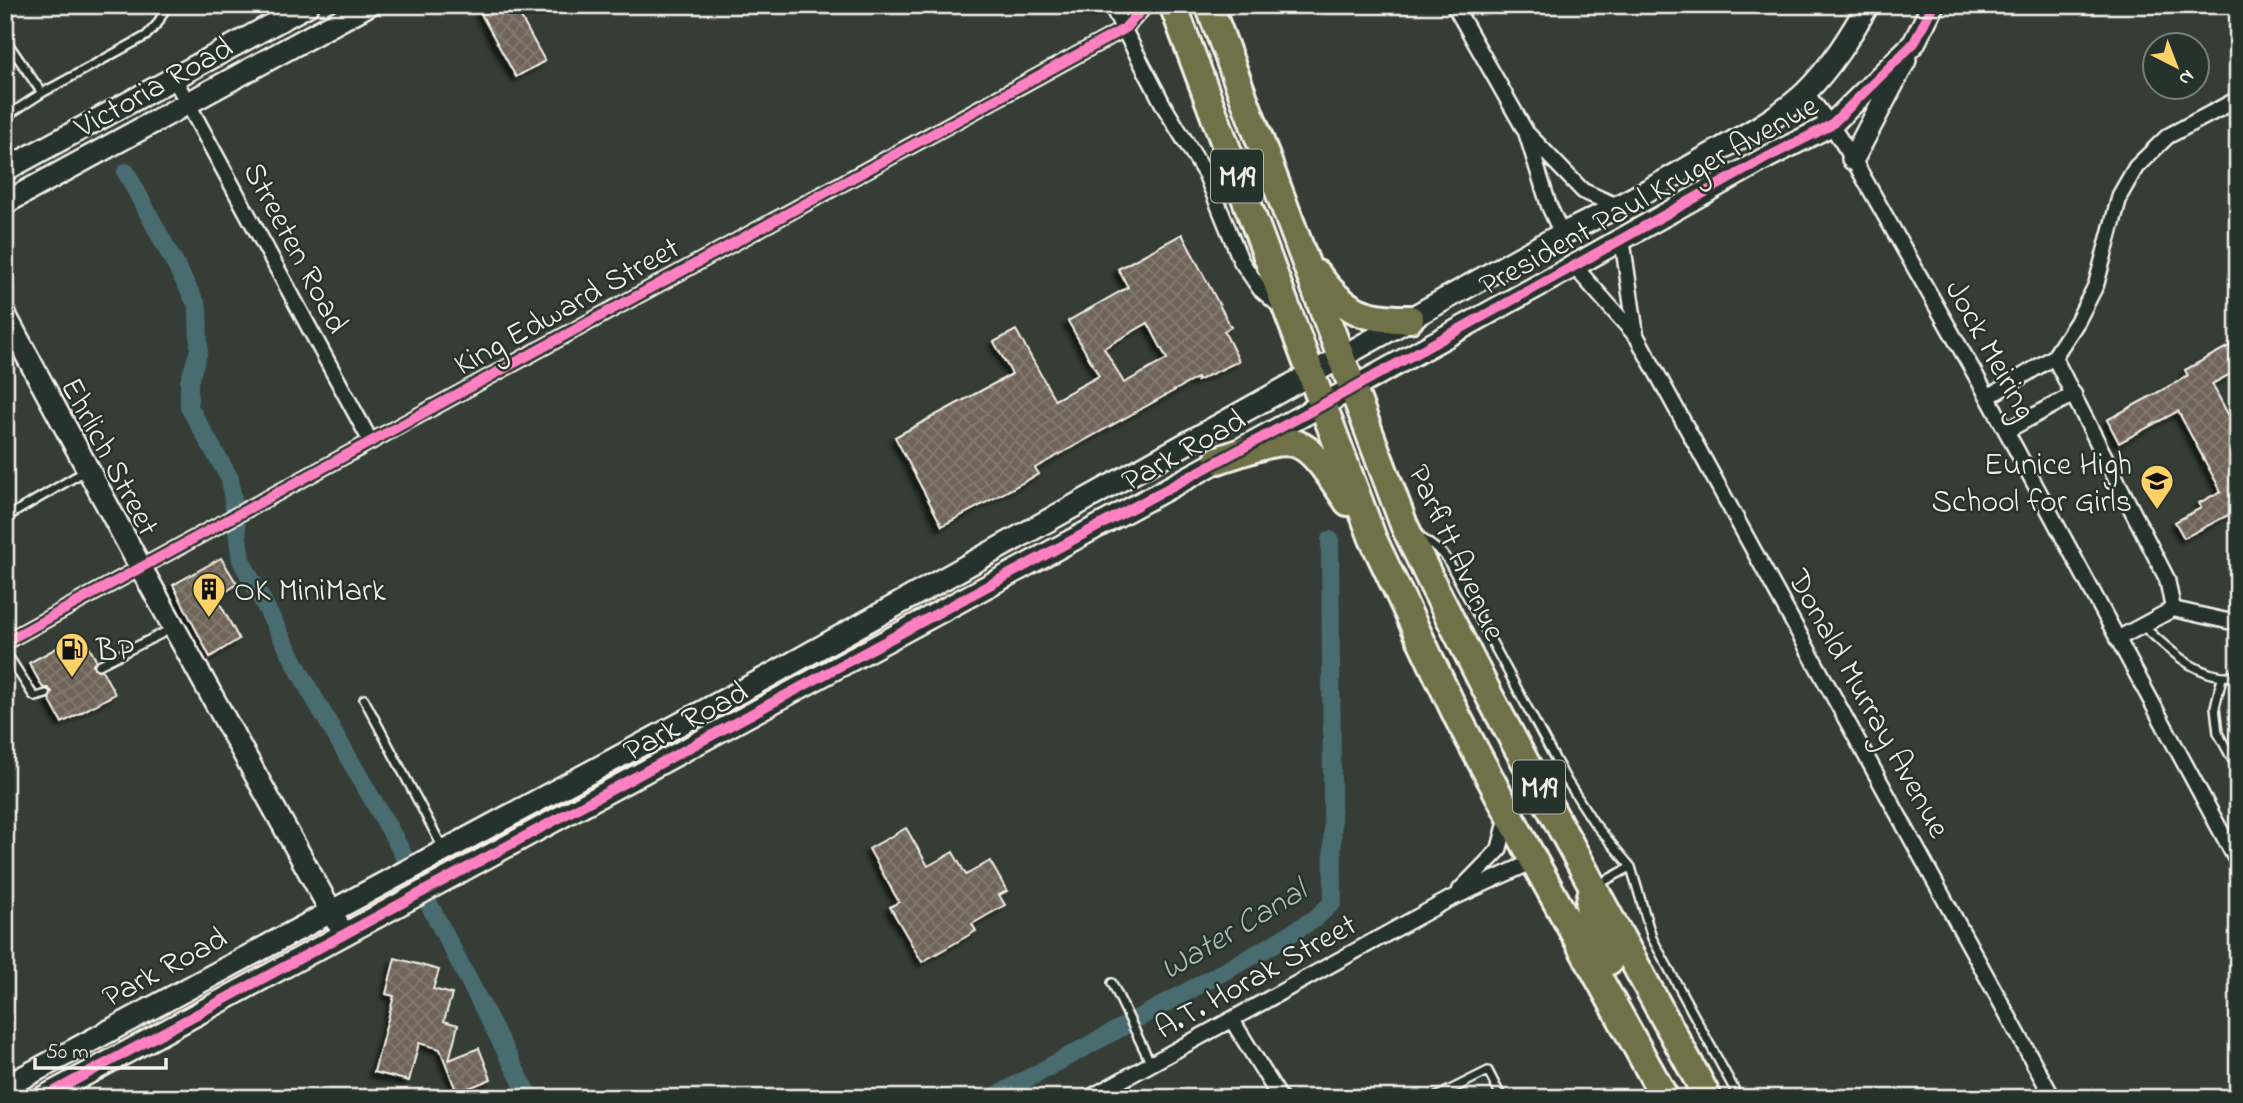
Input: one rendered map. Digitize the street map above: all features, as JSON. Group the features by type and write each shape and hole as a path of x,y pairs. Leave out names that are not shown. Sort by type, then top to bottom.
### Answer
{"highway":[{"name":"M19","path":"1173,5 1373,538 1458,718 1534,862 1665,1098"},
{"name":"Parfitt Avenue","path":"1209,5 1405,525 1462,642 1708,1098"},
{"path":"1302,253 1330,292 1358,313 1383,320 1410,319"},
{"path":"1218,460 1272,442 1289,440 1303,446 1322,463 1373,538"},
{"path":"1462,642 1462,669 1466,684 1513,768 1538,822 1534,862"},
{"path":"1594,887 1588,905 1589,922 1632,1002 1637,1025 1637,1048"}],"street":[{"name":"Victoria Road","path":"5,170 308,5"},
{"name":"Victoria Road","path":"5,203 188,103 342,11 368,5"},
{"path":"1111,5 1165,108 1206,175 1241,261 1261,289 1289,313"},
{"name":"King Edward Street","path":"5,642 1124,29 1146,5"},
{"path":"1454,5 1526,132 1549,206 1562,234"},
{"name":"President Paul Kruger Avenue","path":"1311,375 1562,234 1619,207 1772,118 1805,92 1848,38 1868,5"},
{"name":"President Paul Kruger Avenue","path":"1353,387 1574,267 1766,158 1831,125 1914,43 1933,5"},
{"path":"1853,159 1914,43"},
{"name":"Streeten Road","path":"174,78 372,442"},
{"name":"Jock Meiring","path":"1805,92 1853,159 1988,397 2238,863"},
{"path":"1988,397 2054,357 2077,322 2096,285 2120,195 2136,167 2168,136 2238,99"},
{"path":"1526,132 1583,191 1619,207"},
{"name":"Donald Murray Avenue","path":"1622,238 1637,337"},
{"name":"Donald Murray Avenue","path":"1574,267 1637,337 2053,1098"},
{"name":"Ehrlich Street","path":"5,316 343,935"},
{"path":"2054,357 2167,579 2173,610"},
{"name":"Park Road","path":"5,1087 758,681 1311,375"},
{"name":"Park Road","path":"42,1098 1353,387"},
{"path":"2006,431 2074,394"},
{"path":"2117,639 2173,610 2227,621 2238,618"},
{"name":"A.T. Horak Street","path":"1448,900 1499,850 1509,814"},
{"name":"A.T. Horak Street","path":"1089,1098 1149,1060 1232,1020 1448,900 1534,862"},
{"path":"1232,1020 1280,1098"}],"lane":[{"path":"5,117 42,93 146,36 158,23 167,5"},
{"path":"5,39 42,93"},
{"path":"5,518 89,469"},
{"path":"1405,525 1443,553 1567,781 1594,823 1631,867 1652,938 1740,1098"},
{"path":"2142,626 2179,657 2203,672 2222,678 2238,676"},
{"path":"99,666 174,627"},
{"path":"5,651 33,695 36,697 46,694"},
{"path":"2222,678 2215,707 2218,733 2238,770"},
{"path":"364,699 439,853"},
{"path":"1594,887 1631,867"},
{"path":"1113,985 1149,1060"},
{"path":"1434,1098 1488,1071 1502,1098"}],"building":[{"path":"476,5 514,5 545,61 516,77"},
{"path":"1182,234 1231,327 1224,331 1239,361 1197,381 1197,378 1035,468 1039,474 942,526 895,437 1012,374 994,342 1016,330 1055,400 1099,376 1068,321 1128,287 1118,269","holes":["1148,323 1167,359 1124,383 1104,348"]},
{"path":"2238,341 2238,370 2212,384 2228,414 2238,408 2238,510 2184,538 2175,522 2201,508 2199,503 2221,491 2178,411 2119,443 2107,420 2188,376 2185,370"},
{"name":"OK MiniMark","path":"221,558 237,584 217,598 239,639 210,657 173,585"},
{"path":"82,634 96,660 94,668 102,670 115,694 62,723 49,699 52,692 43,688 29,663"},
{"path":"906,828 928,866 953,852 966,875 990,861 1007,891 999,895 1005,905 972,924 976,931 922,962 890,907 899,902 869,849"},
{"path":"395,958 439,970 433,989 452,994 444,1021 458,1025 449,1060 479,1048 491,1079 457,1093 440,1049 419,1043 409,1081 374,1072 394,996 386,994"}],"waterway":[{"path":"126,172 198,307 199,350 189,382 189,407 230,479 241,560 309,689 394,837 530,1098"},
{"name":"Water Canal","path":"992,1098 1267,948 1316,918 1333,902 1330,540"}],"cycle path":[{"path":"5,642 1124,29 1146,5"},
{"path":"42,1098 1322,405 1766,158 1831,125 1914,43 1933,5"}],"place":[{"name":"Eunice High School for Girls","path":"2157,511"},
{"name":"OK MiniMark","path":"209,619"},
{"name":"BP","path":"72,679"}]}
